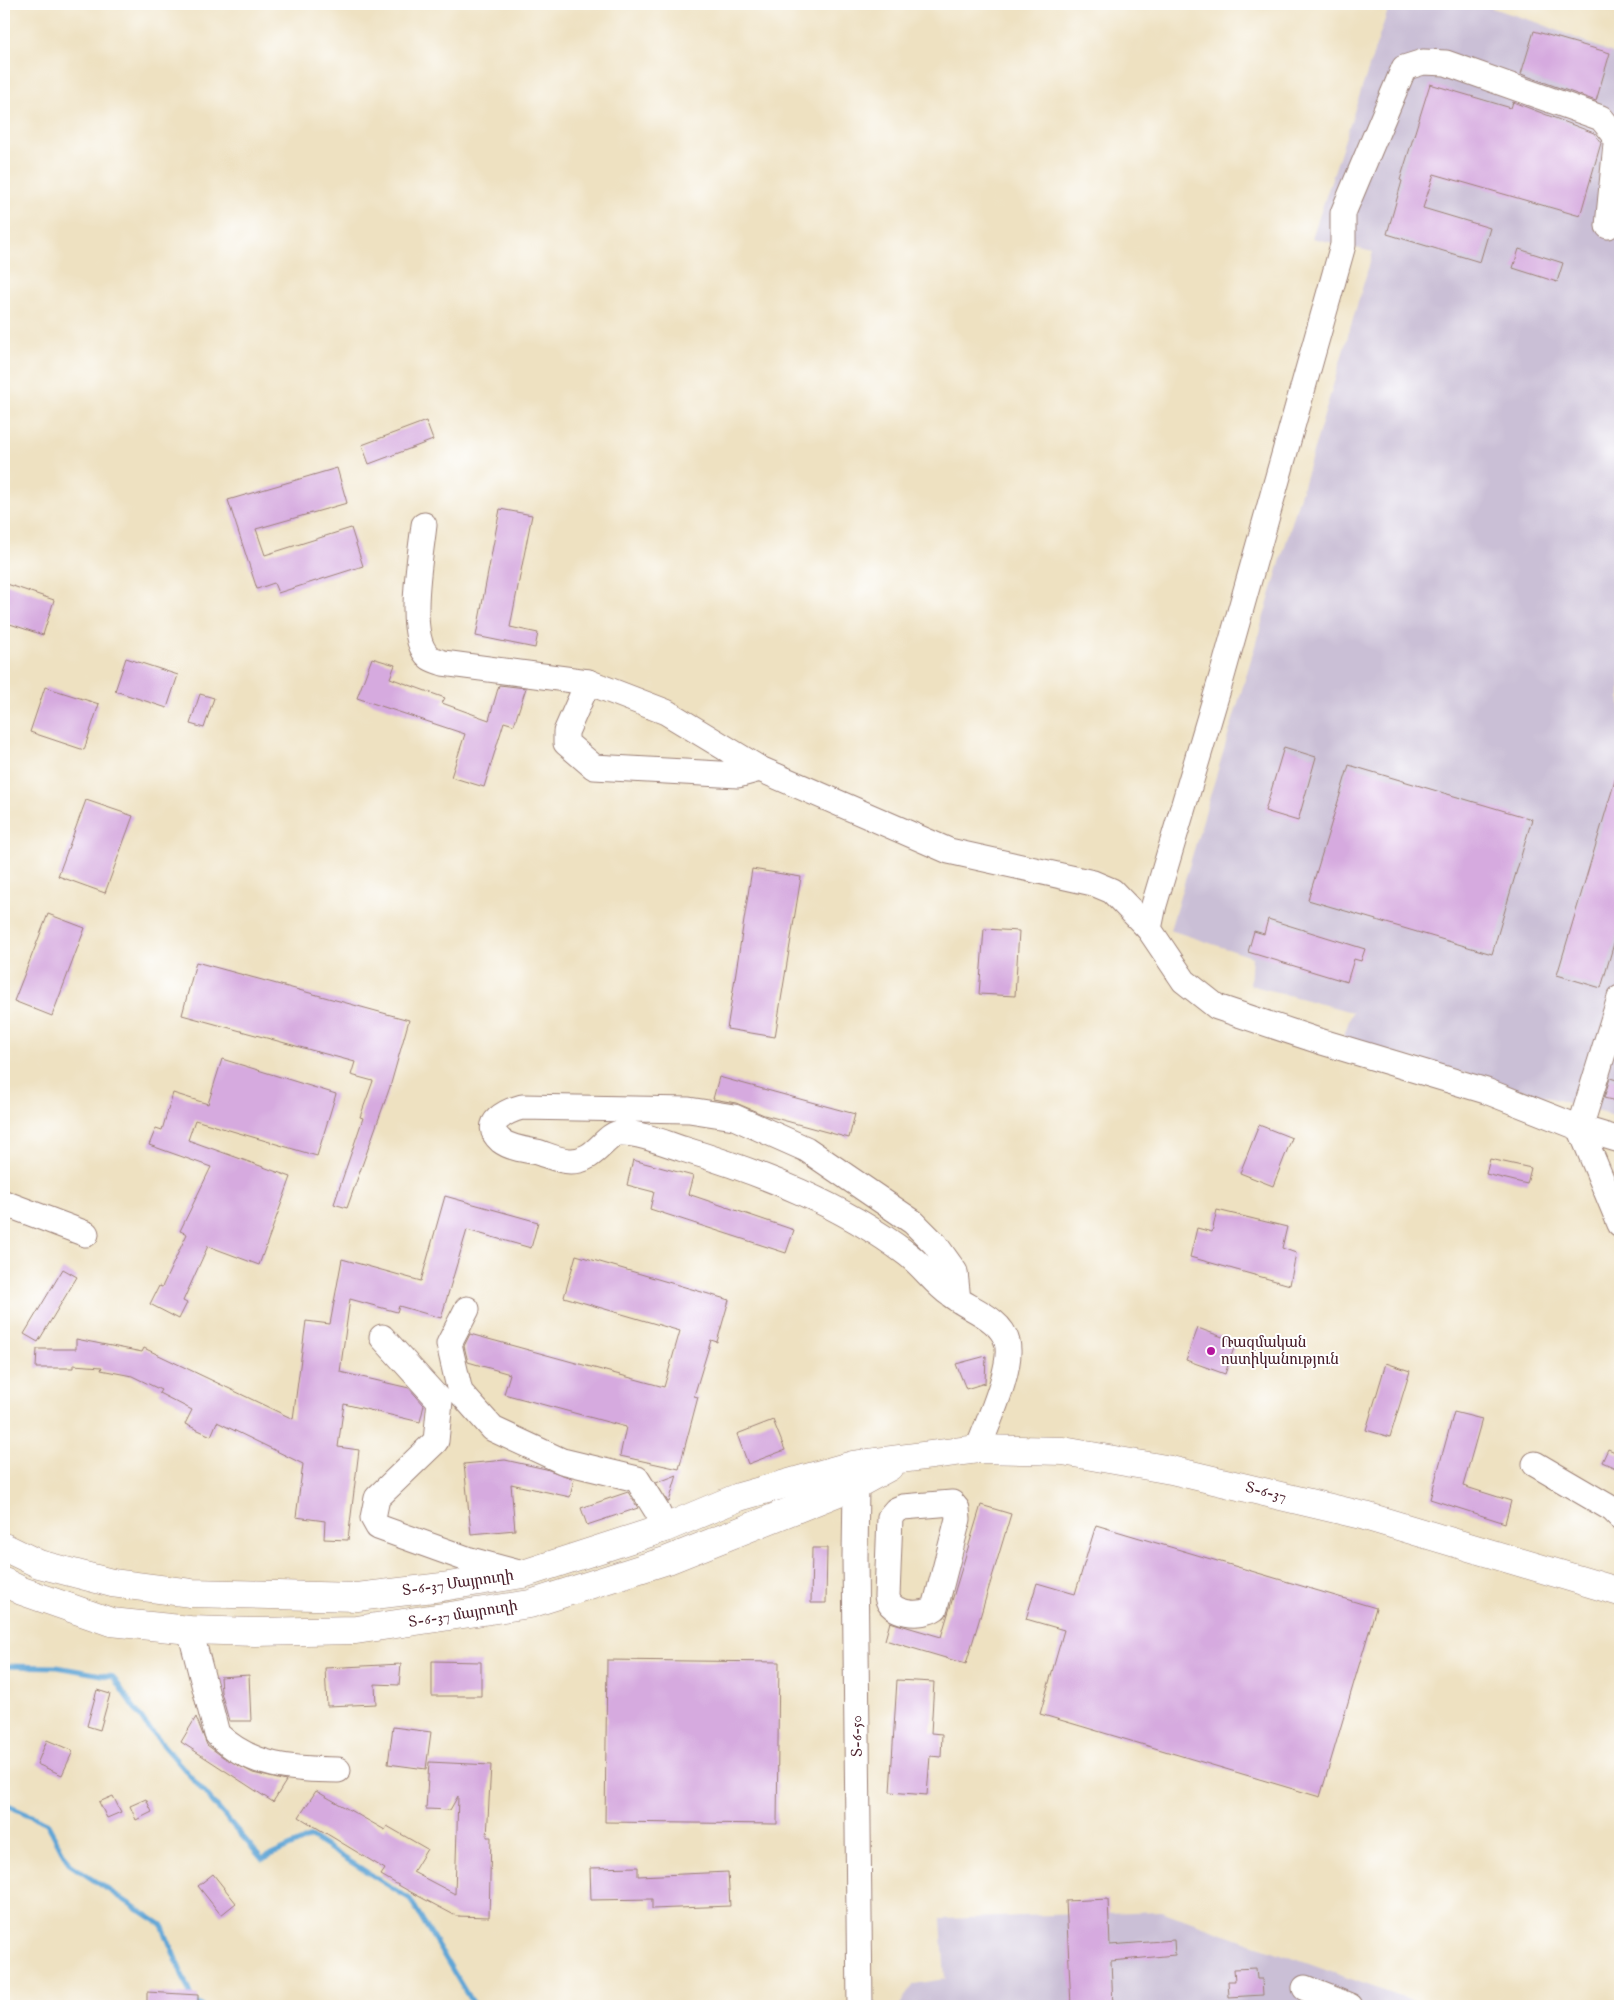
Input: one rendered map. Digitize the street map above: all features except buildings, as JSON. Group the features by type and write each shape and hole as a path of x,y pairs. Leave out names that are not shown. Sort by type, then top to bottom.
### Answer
{"main road":[{"name":"Տ-6-37","path":"902,1460 978,1449 1063,1451 1171,1470 1365,1516 1620,1592"},
{"name":"Տ-6-37 մայրուղի","path":"4,1582 22,1591 111,1622 190,1630 255,1632 356,1630 530,1604 668,1560 854,1475 902,1460"},
{"name":"Տ-6-37 Մայրուղի","path":"4,1547 39,1564 112,1583 200,1593 357,1597 442,1587 523,1574 665,1528 738,1498 854,1475"},
{"path":"523,1574 530,1604"}],"street":[{"path":"1149,929 1154,905 1222,676 1343,245 1343,213 1404,68 1423,62 1446,62 1601,118 1615,134 1616,144 1608,226"},
{"path":"424,526 415,611 418,636 428,657 443,663 588,682 666,712 760,769 949,851 1094,883 1112,892 1149,929 1184,981 1217,1007 1319,1041 1486,1091 1580,1128 1620,1140"},
{"path":"588,682 566,732 566,743 594,767 738,775 760,769"},
{"path":"1618,1010 1580,1128 1620,1224"},
{"path":"958,1300 955,1272 935,1244 913,1222 806,1149 734,1117 689,1110 522,1107 501,1114 494,1126 501,1141 570,1161 584,1158 594,1153 614,1134 621,1133 653,1139 729,1163 844,1212 908,1255 958,1300 1000,1326 1007,1341 1009,1355 978,1449"},
{"path":"4,1204 86,1234"},
{"path":"467,1309 449,1344 460,1392 493,1429 562,1461 638,1479 665,1528"},
{"path":"382,1337 440,1401 436,1441 377,1498 373,1518 378,1527 467,1559 523,1574"},
{"path":"1535,1464 1612,1509 1620,1517"},
{"name":"Տ-6-50","path":"854,1475 860,2006"},
{"path":"952,1502 957,1509 958,1519 935,1608 929,1612 918,1614 892,1608 887,1602 886,1596 887,1557 890,1517 896,1510 903,1507 952,1502"},
{"path":"855,1557 887,1557"},
{"path":"190,1630 217,1734 225,1742 251,1758 292,1769 338,1770"},
{"path":"1305,1988 1350,2006"}],"shaded area":[{"path":"1390,4 1479,4 1539,23 1620,56 1620,1118 1343,1038 1352,1012 1250,985 1252,957 1170,930 1373,252 1312,238"},
{"path":"1161,1911 1426,2006 899,2006 914,1984 945,1979 941,1919"}],"waterway":[{"path":"4,1666 57,1667 113,1677 146,1725 262,1859 311,1837 410,1899 474,2006"},
{"path":"4,1804 47,1823 69,1864 162,1925 192,1999 202,2006"}],"place":[{"name":"Ռազմական ոստիկանություն","path":"1211,1351"}]}
